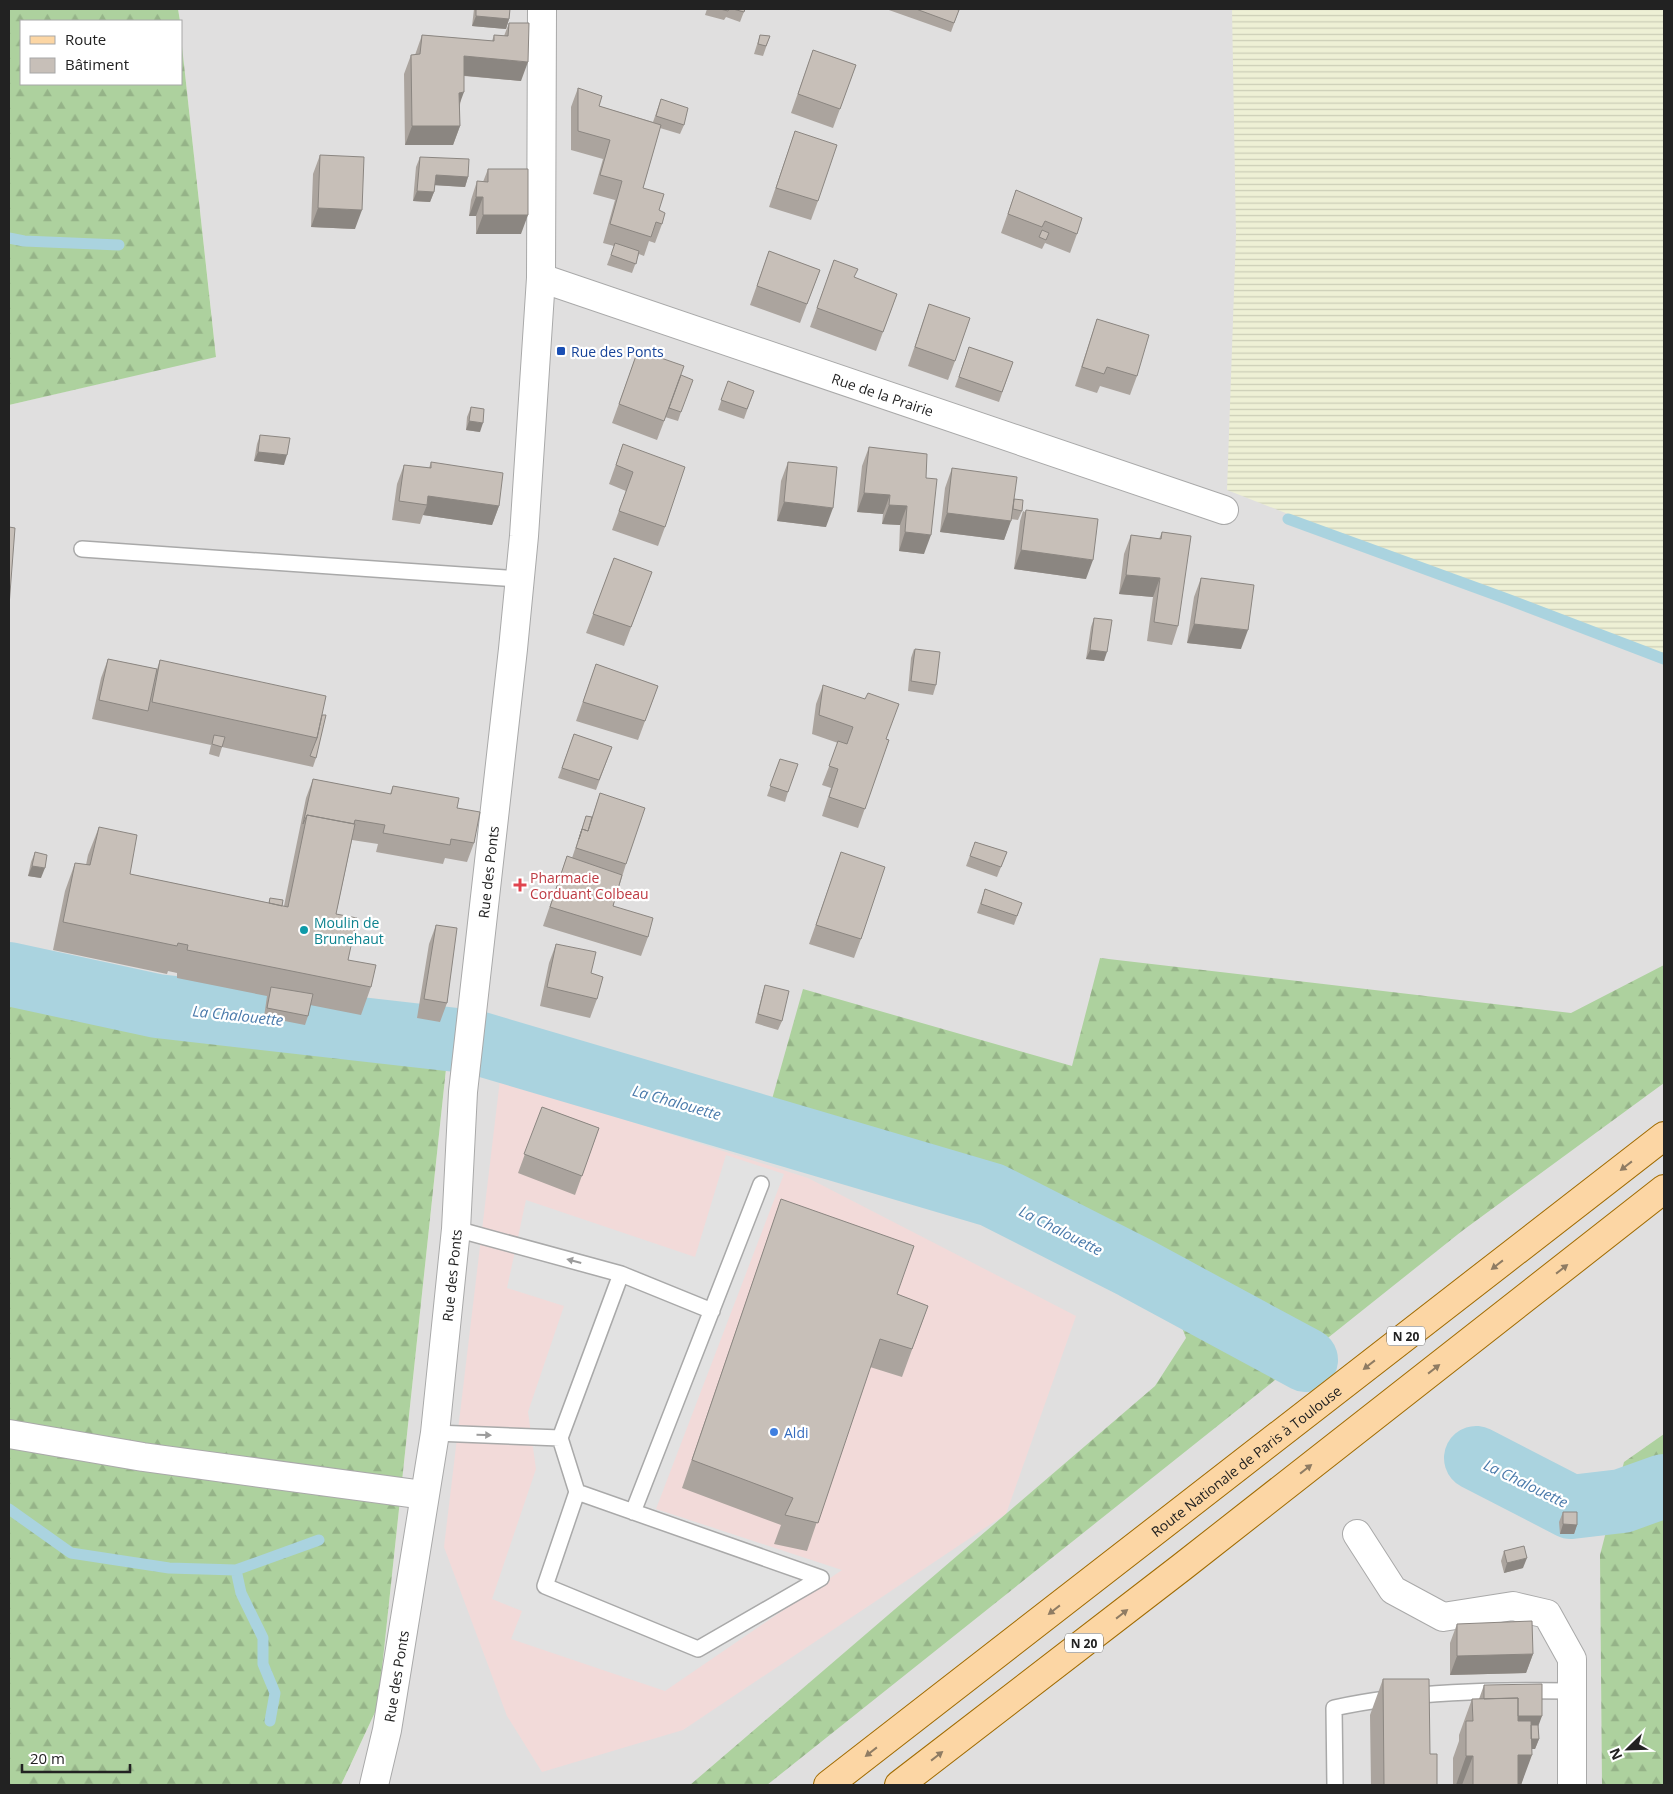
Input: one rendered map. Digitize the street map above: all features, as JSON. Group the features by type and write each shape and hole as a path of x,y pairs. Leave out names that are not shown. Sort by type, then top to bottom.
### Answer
{"main road":[{"name":"Route Nationale de Paris à Toulouse","path":"828,1785 1664,1136"},
{"name":"N 20","path":"899,1785 1190,1561 1664,1190"}],"street":[{"name":"Rue des Ponts","path":"374,1785 387,1730 435,1433 456,1229 463,1092 524,536 541,278 542,9"},
{"name":"Rue de la Prairie","path":"541,278 1224,510"},
{"path":"9,1434 143,1457 424,1495"},
{"path":"1357,1534 1393,1590 1443,1616 1513,1606 1547,1614 1572,1659 1572,1785"},
{"name":"Rue des Ponts","path":"387,1730 395,1785"}],"lane":[{"path":"82,549 519,579"},
{"path":"633,1512 761,1184"},
{"path":"456,1229 621,1274 712,1311"},
{"path":"577,1492 821,1578 698,1650 545,1586 577,1492 560,1438 621,1274"},
{"path":"435,1433 560,1438"},
{"path":"1335,1785 1334,1708 1374,1700 1491,1690 1572,1692"}],"shaded area":[{"path":"178,9 1664,9 1664,1785 341,1785 378,1706 446,1069 9,990 9,405 216,356 182,46 182,20 180,20"},
{"path":"500,1080 808,1178 1076,1316 1006,1514 683,1730 542,1772 507,1716 444,1547"},
{"path":"726,1155 784,1174 656,1509 842,1570 665,1691 511,1639 522,1611 492,1599 536,1469 528,1412 564,1306 507,1288 526,1200 695,1257"}],"green space":[{"path":"9,9 178,9 180,20 20,20 20,85 182,85 182,46 216,357 9,405"},
{"path":"1232,9 1664,9 1664,654 1551,617 1227,490 1236,235"},
{"path":"1100,958 1571,1013 1664,965 1664,1083 1462,1231 767,1785 690,1785 1155,1386 1186,1338 1151,1246 758,1149 803,989 1072,1066"},
{"path":"9,990 446,1069 378,1706 341,1785 9,1785"},
{"path":"1664,1434 1664,1785 1602,1785 1600,1555 1624,1462"}],"building":[{"path":"476,9 510,9 509,19 476,16"},
{"path":"733,9 745,9 744,12"},
{"path":"916,9 955,9 959,10 954,23"},
{"path":"509,23 529,23 528,62 464,56 464,92 459,93 460,126 412,126 411,55 420,54 422,35 494,41 494,35 508,36"},
{"path":"760,35 770,36 766,46 758,44"},
{"path":"813,50 856,65 840,109 798,94"},
{"path":"578,88 602,96 599,106 661,125 643,188 664,194 659,210 665,213 662,224 656,222 651,237 610,224 622,181 600,175 610,140 578,131"},
{"path":"661,99 688,108 684,125 656,116"},
{"path":"795,131 837,145 818,201 776,188"},
{"path":"320,155 364,157 362,210 318,208"},
{"path":"420,157 469,159 468,177 436,175 434,192 417,191"},
{"path":"488,169 528,169 528,215 483,215 483,197 476,197 477,181 488,182"},
{"path":"1016,190 1082,218 1077,234 1045,221 1042,227 1008,214"},
{"path":"1042,230 1049,233 1046,240 1039,237"},
{"path":"615,243 639,251 636,264 611,255"},
{"path":"769,251 820,270 807,304 757,286"},
{"path":"834,260 858,269 854,277 897,294 883,332 817,308"},
{"path":"929,304 970,318 955,361 915,347"},
{"path":"1097,319 1149,335 1137,376 1107,367 1104,374 1082,367"},
{"path":"969,347 1013,362 1002,392 959,377"},
{"path":"638,350 684,366 664,421 619,404"},
{"path":"681,375 693,380 681,412 669,408"},
{"path":"728,381 754,391 747,409 721,400"},
{"path":"471,407 484,409 483,423 469,421"},
{"path":"260,435 290,438 287,455 258,452"},
{"path":"623,444 685,467 665,527 619,511 633,472 616,465"},
{"path":"869,447 927,454 926,478 937,479 931,535 905,532 907,506 889,505 890,495 864,493"},
{"path":"431,462 503,473 499,506 428,496 427,505 399,501 404,465 431,468"},
{"path":"788,462 837,467 833,508 784,502"},
{"path":"952,468 1017,477 1011,521 947,513"},
{"path":"1014,499 1023,500 1022,511 1013,509"},
{"path":"1026,510 1098,519 1093,560 1021,550"},
{"path":"9,527 15,528 9,606"},
{"path":"1162,532 1191,536 1178,626 1154,622 1160,578 1126,575 1131,535 1161,539"},
{"path":"614,558 652,572 631,627 593,614"},
{"path":"1201,578 1254,585 1248,630 1194,624"},
{"path":"1094,618 1112,620 1107,652 1090,650"},
{"path":"915,649 940,652 936,685 911,681"},
{"path":"108,659 157,669 148,711 99,700"},
{"path":"160,660 326,696 317,738 152,702"},
{"path":"596,664 658,686 645,721 583,702"},
{"path":"823,685 865,699 868,693 899,704 886,739 889,740 865,809 829,797 838,769 829,766 838,741 847,744 853,727 819,715"},
{"path":"322,715 326,715 316,758 310,756 317,738"},
{"path":"574,734 612,747 599,780 562,768"},
{"path":"214,735 225,737 222,747 212,744"},
{"path":"780,759 798,764 788,792 770,786"},
{"path":"313,779 391,794 393,786 459,798 457,808 480,812 474,843 451,839 450,845 383,833 385,825 355,820 354,824 307,815 303,824"},
{"path":"600,793 645,808 626,864 576,848 582,829 588,831"},
{"path":"307,815 355,824 336,914 357,918 348,960 376,965 371,987 187,950 188,945 178,943 177,946 63,922 75,863 90,865 99,827 137,835 130,874 288,907"},
{"path":"586,816 592,817 588,831 582,829"},
{"path":"975,842 1007,852 1001,867 970,856"},
{"path":"35,852 47,855 45,868 32,866"},
{"path":"841,852 885,867 861,939 816,925"},
{"path":"567,856 622,875 613,906 653,918 648,937 550,907"},
{"path":"985,889 1022,903 1017,916 981,904"},
{"path":"270,898 283,900 282,906 269,903"},
{"path":"436,925 457,928 447,1003 424,999"},
{"path":"556,944 596,952 591,973 603,977 597,999 547,987"},
{"path":"765,985 789,991 782,1021 758,1014"},
{"path":"271,987 313,994 308,1016 267,1008"},
{"path":"542,1107 599,1128 582,1176 524,1154"},
{"name":"Aldi","path":"781,1199 914,1246 897,1294 928,1306 912,1349 880,1339 818,1523 785,1515 793,1498 692,1460"},
{"path":"1563,1512 1577,1512 1577,1525 1563,1524"},
{"path":"1524,1546 1527,1558 1507,1563 1504,1551"},
{"path":"1532,1621 1533,1654 1457,1656 1457,1624"},
{"path":"1383,1679 1429,1679 1430,1754 1437,1754 1437,1785 1384,1785"},
{"path":"1542,1684 1542,1716 1518,1716 1518,1698 1484,1699 1484,1685"},
{"path":"1518,1698 1518,1721 1531,1721 1532,1755 1518,1755 1518,1785 1473,1785 1473,1756 1466,1756 1466,1721 1473,1721 1472,1699"},
{"path":"1531,1725 1538,1725 1539,1739 1531,1739"}],"waterway":[{"path":"9,238 24,241 119,245"},
{"path":"1288,519 1664,659"},
{"name":"La Chalouette","path":"9,974 157,1006 474,1042 992,1195 1134,1267 1306,1360"},
{"name":"La Chalouette","path":"1476,1458 1571,1507 1622,1501 1664,1486"},
{"path":"9,1509 71,1553 169,1568 236,1570 319,1540"},
{"path":"236,1570 241,1593 263,1638 263,1664 275,1693 270,1721"}],"place":[{"name":"Rue des Ponts","path":"561,351"},
{"name":"Pharmacie Corduant Colbeau","path":"520,885"},
{"name":"Moulin de Brunehaut","path":"304,930"},
{"name":"Aldi","path":"774,1432"}]}
